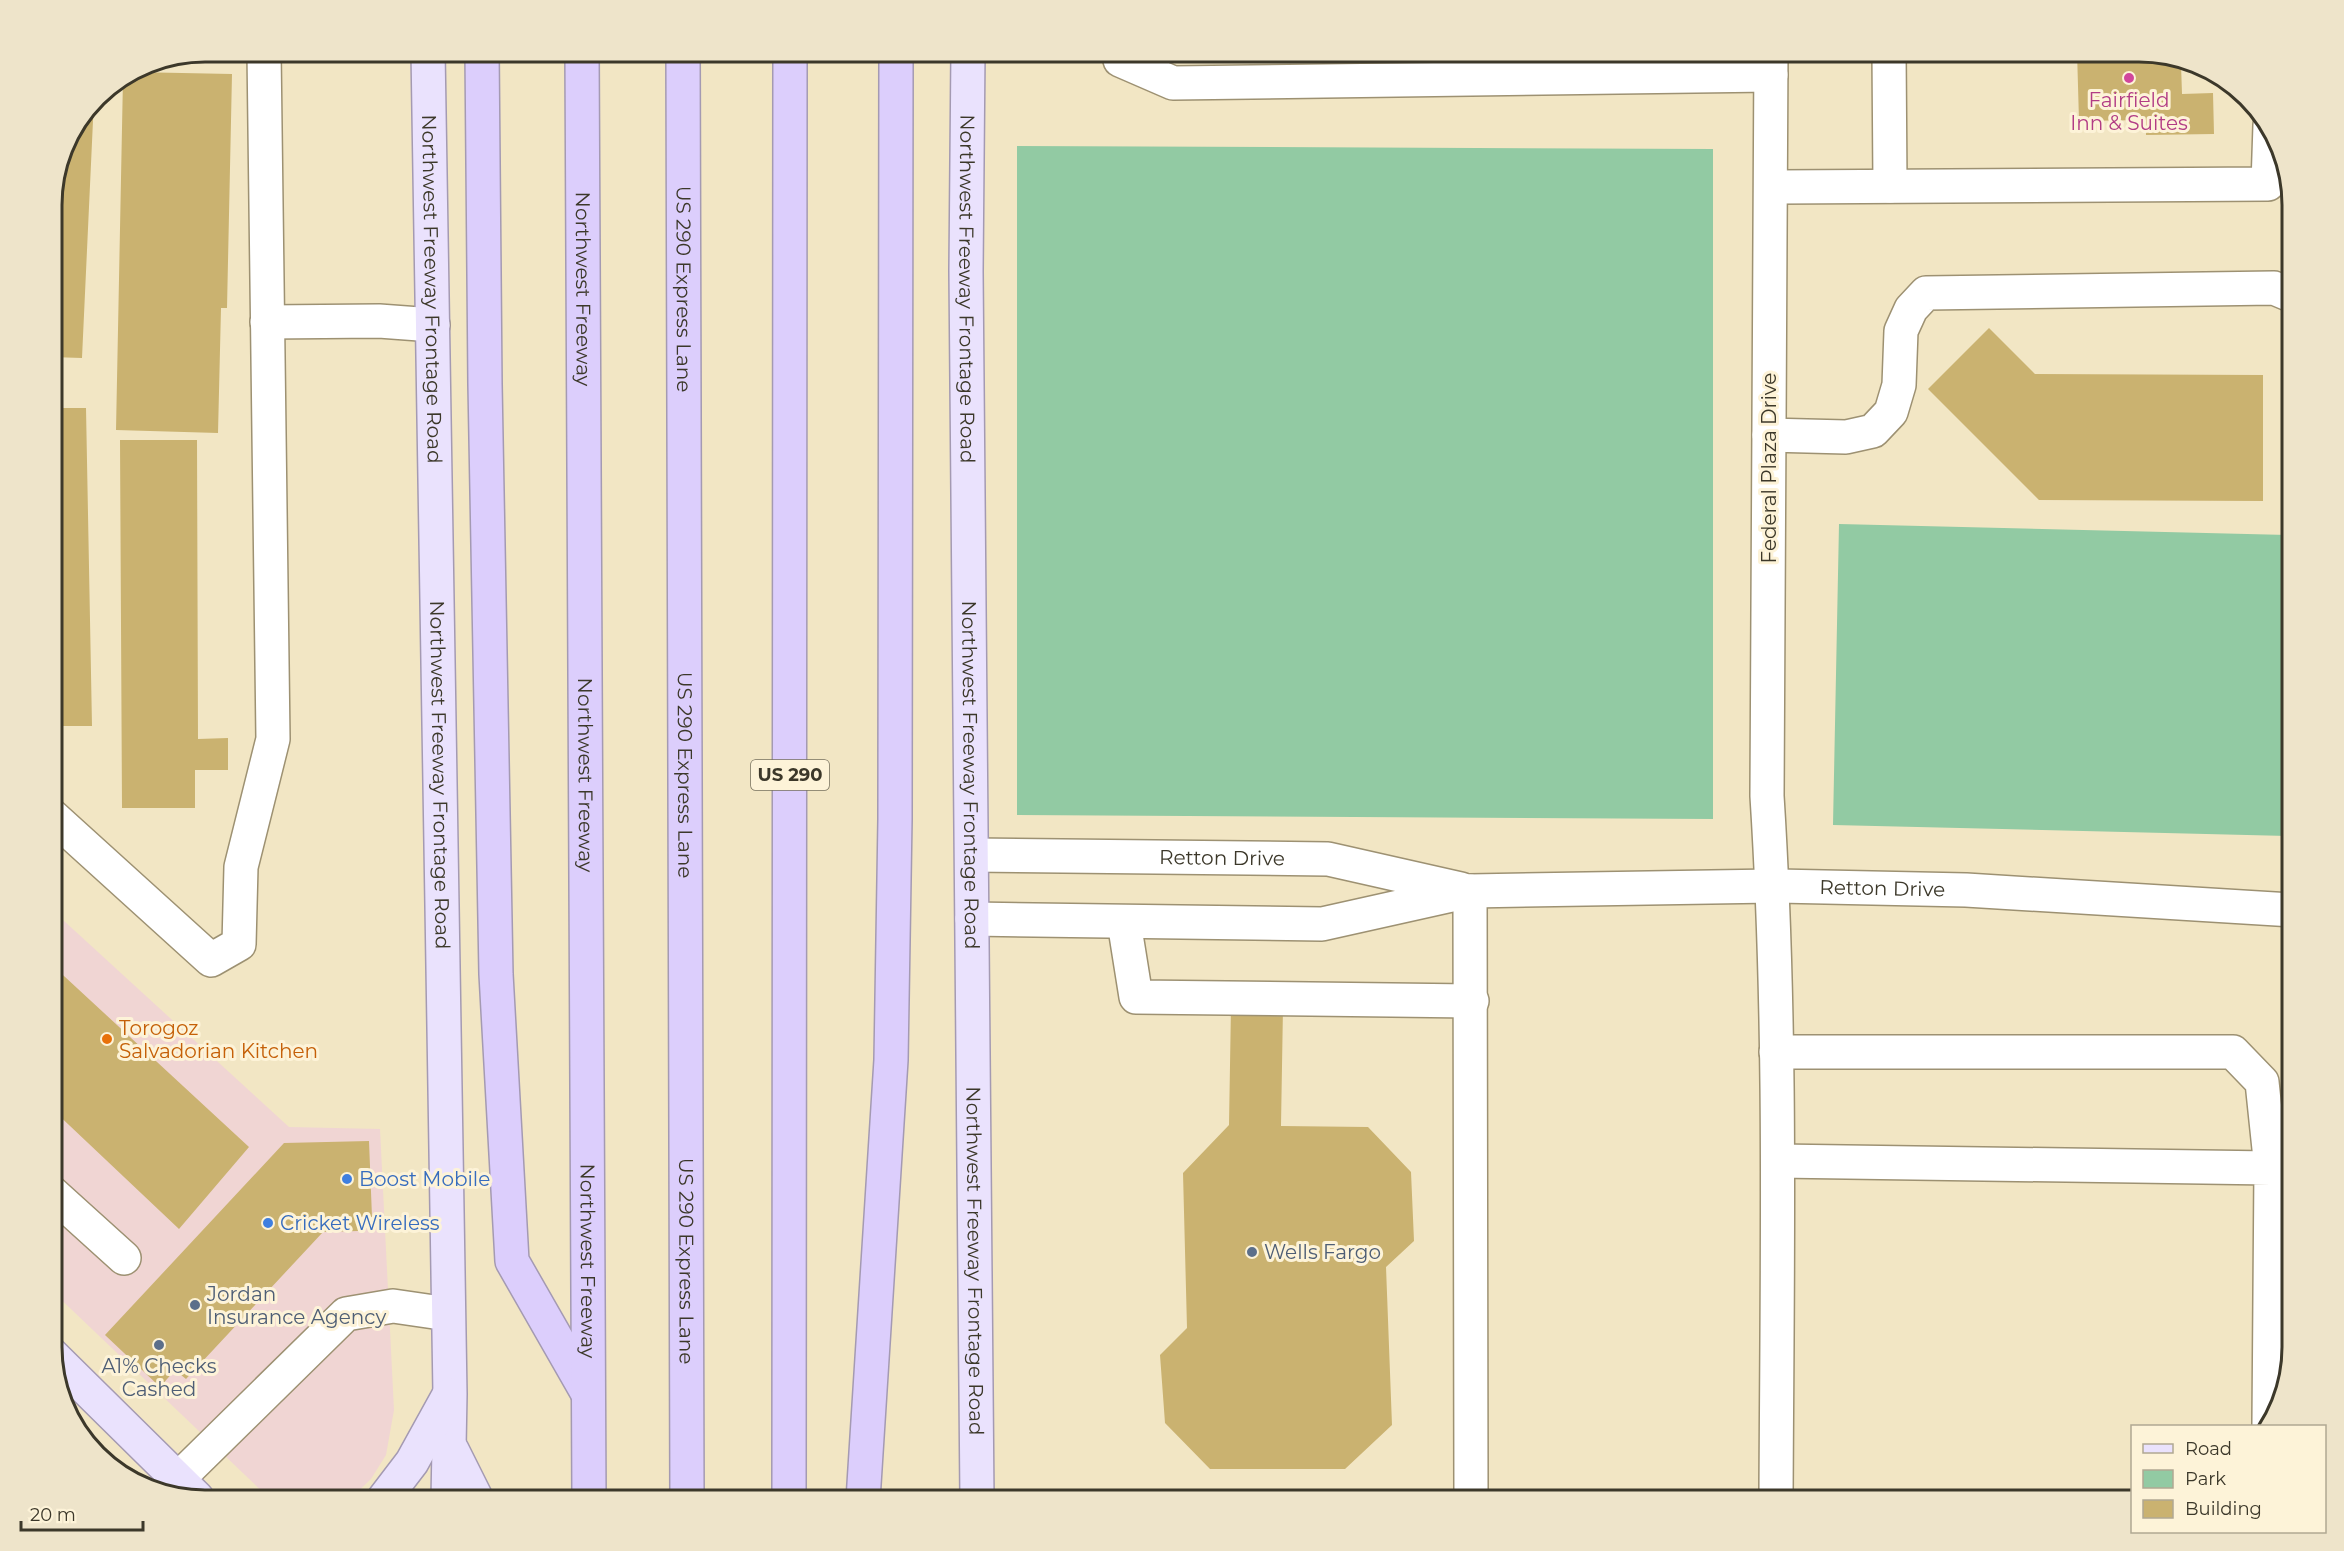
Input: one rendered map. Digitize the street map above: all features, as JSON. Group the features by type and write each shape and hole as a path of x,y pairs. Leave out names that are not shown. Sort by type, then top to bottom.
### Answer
{"highway":[{"path":"482,61 485,396 496,951 512,1261 588,1394"},
{"name":"Northwest Freeway","path":"582,61 589,1490"},
{"name":"US 290 Express Lane","path":"683,61 687,1490"},
{"name":"US 290","path":"789,1490 790,61"},
{"path":"864,1490 891,1060 896,795 896,61"}],"main road":[{"name":"Northwest Freeway Frontage Road","path":"428,61 450,1394 448,1490"},
{"name":"Northwest Freeway Frontage Road","path":"968,61 966,271 977,1490"},
{"path":"63,1367 181,1487"},
{"path":"391,1490 412,1462 450,1394"},
{"path":"450,1446 472,1490"}],"street":[{"path":"62,825 211,960 239,944 241,867 273,739 264,61"},
{"path":"1122,61 1173,83 1671,64 1771,63"},
{"path":"1889,61 1890,186"},
{"name":"Federal Plaza Drive","path":"1771,63 1767,796 1773,885 1778,1161 1776,1490"},
{"path":"1771,187 2268,184 2269,145"},
{"path":"1769,435 1846,437 1873,431 1892,412 1899,385 1901,332 1911,309 1926,293 2274,288 2282,291"},
{"path":"267,322 379,321 434,325"},
{"name":"Retton Drive","path":"972,855 1328,859 1470,891"},
{"name":"Retton Drive","path":"972,919 1322,924 1470,891 1773,885 1966,890 2282,909"},
{"path":"1470,891 1472,1001 1471,1490"},
{"path":"1124,922 1136,997 1472,1001"},
{"path":"1776,1052 2232,1052 2262,1082 2271,1168 2270,1405"},
{"path":"1778,1161 2271,1168"},
{"path":"62,1202 124,1258"},
{"path":"183,1487 346,1314 393,1306 448,1314"}],"shaded area":[{"path":"62,919 289,1127 380,1129 394,1410 386,1455 371,1479 359,1490 261,1490 62,1300"}],"green space":[{"path":"1017,146 1713,149 1713,819 1017,815"},
{"path":"1839,524 2282,535 2282,836 1833,825"}],"building":[{"name":"Fairfield Inn & Suites","path":"2077,61 2140,61 2168,64 2181,68 2182,94 2213,93 2214,134 2146,135 2146,120 2079,121"},
{"path":"149,72 232,74 227,308 221,308 218,433 116,430 123,87"},
{"path":"93,114 82,358 62,357 62,195 66,167 72,150"},
{"path":"1989,328 2035,374 2263,375 2263,501 2039,500 1928,389"},
{"path":"62,408 86,408 92,726 62,726"},
{"path":"120,440 197,440 198,739 228,738 228,770 195,770 195,808 122,808"},
{"path":"62,974 249,1147 179,1229 62,1118"},
{"path":"1231,1006 1283,1007 1281,1126 1368,1127 1411,1172 1414,1241 1386,1267 1392,1425 1345,1469 1210,1469 1165,1423 1160,1355 1187,1328 1183,1173 1229,1125"},
{"path":"369,1141 372,1217 358,1217 358,1231 323,1232 186,1379 175,1370 160,1387 105,1335 284,1143"}],"place":[{"name":"Fairfield Inn & Suites","path":"2129,78"},
{"name":"Torogoz Salvadorian Kitchen","path":"107,1039"},
{"name":"Boost Mobile","path":"347,1179"},
{"name":"Cricket Wireless","path":"268,1223"},
{"name":"Wells Fargo","path":"1252,1252"},
{"name":"Jordan Insurance Agency","path":"195,1305"},
{"name":"A1% Checks Cashed","path":"159,1345"}]}
